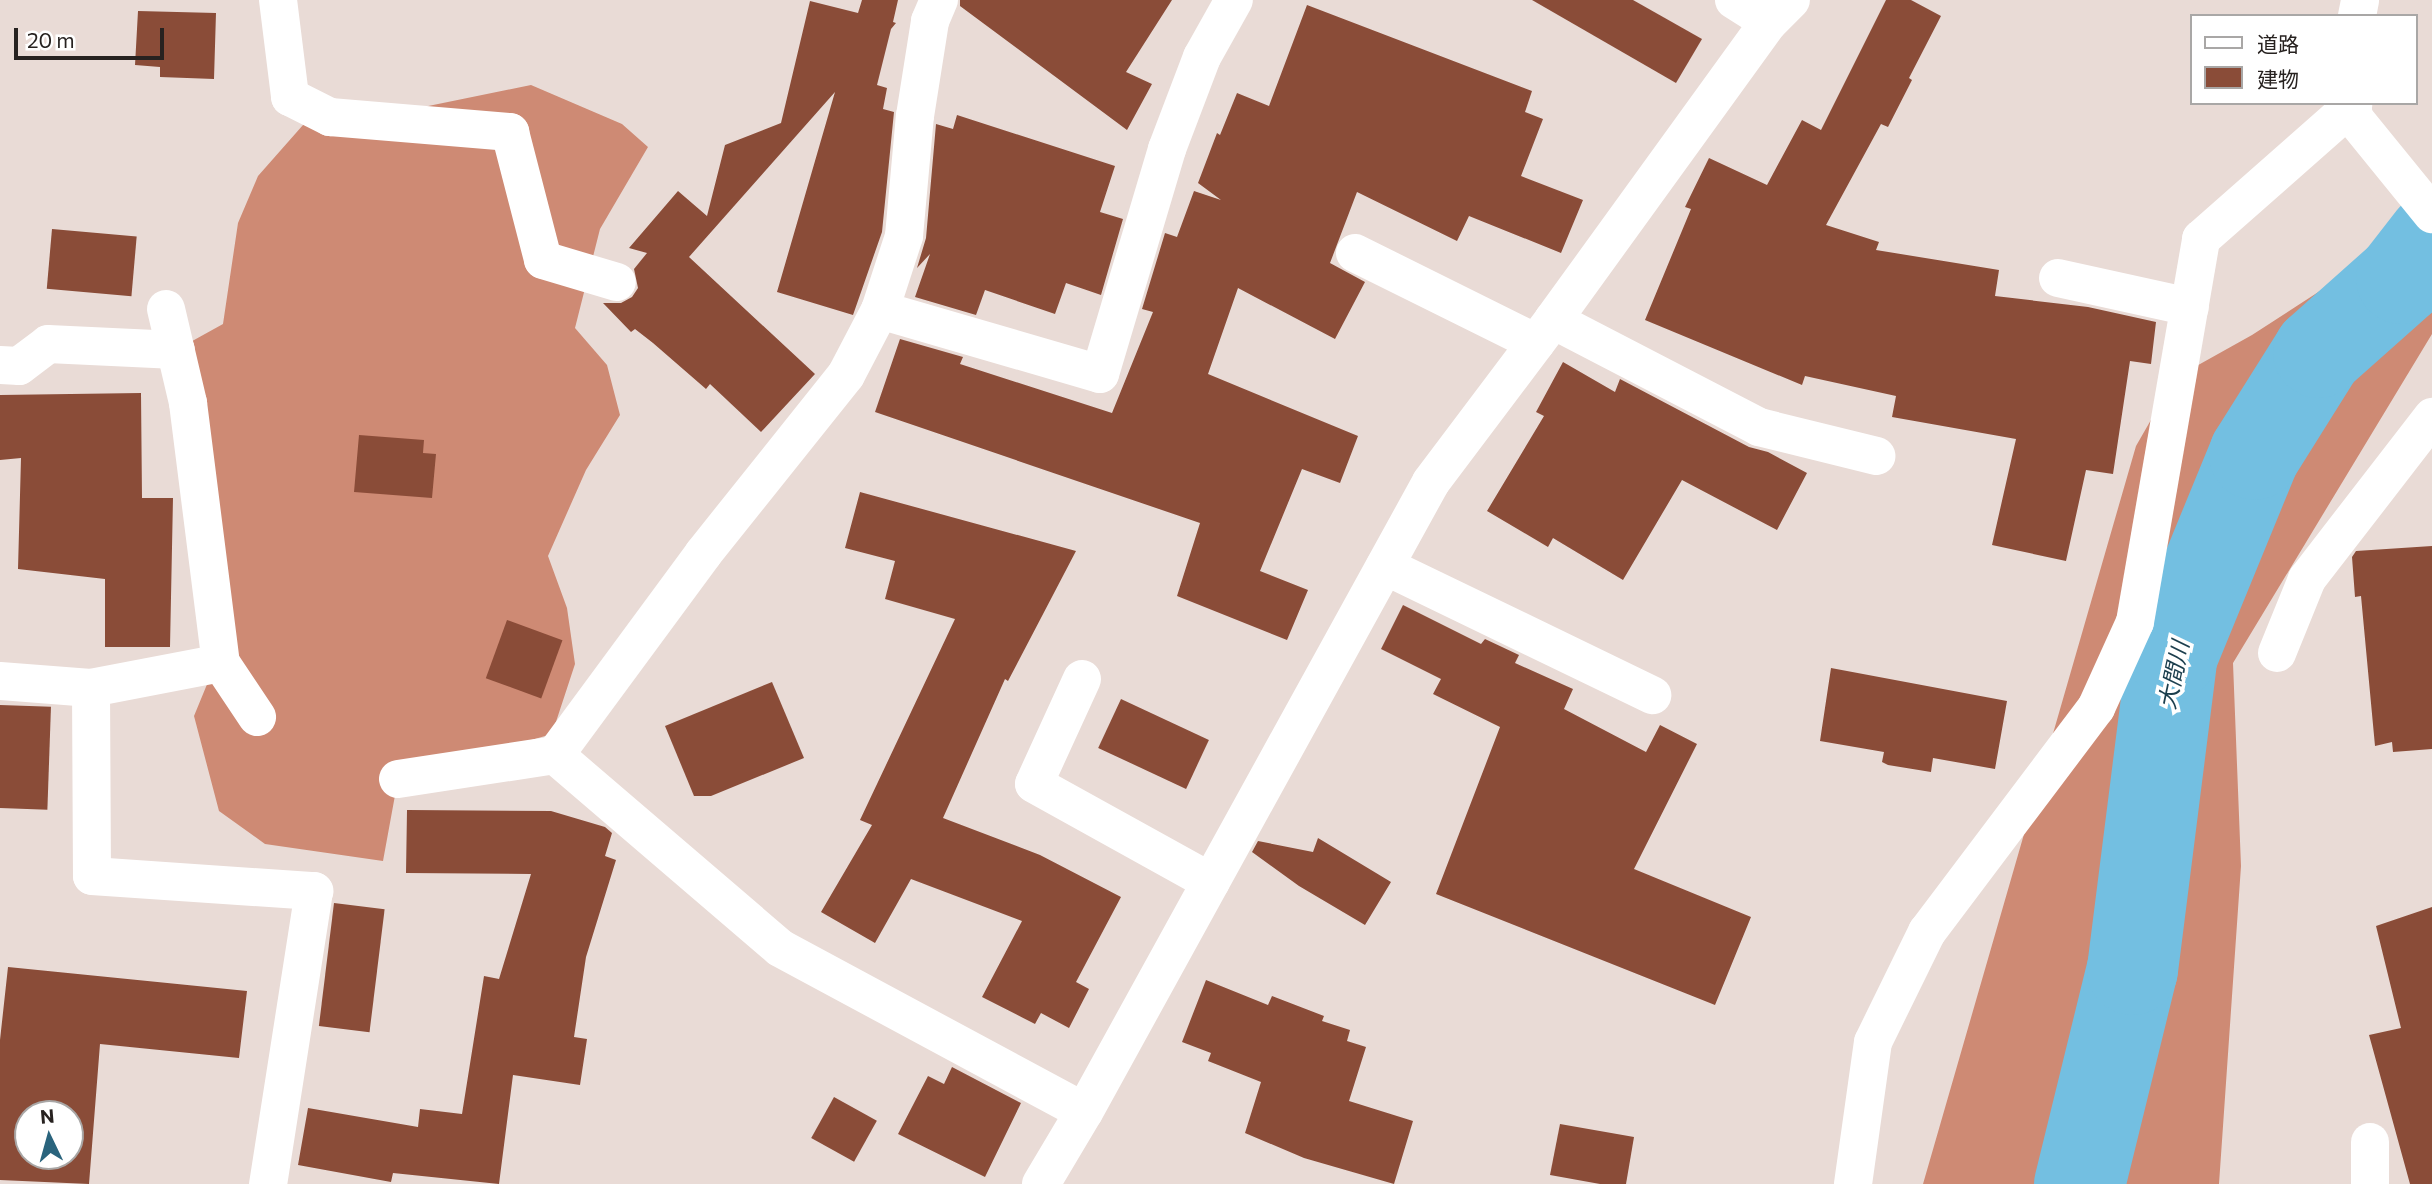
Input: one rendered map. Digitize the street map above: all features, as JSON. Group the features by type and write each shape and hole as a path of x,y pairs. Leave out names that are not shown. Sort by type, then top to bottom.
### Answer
{"street":[{"path":"278,0 290,97 330,117 510,132 543,260 617,282"},
{"path":"398,779 555,755 702,554 846,375 880,310 904,236 915,116 930,21 939,0"},
{"path":"880,310 1100,373 1167,149 1202,57 1234,0"},
{"path":"1041,1184 1212,882 1431,482 1545,332 1780,11 1734,0"},
{"path":"1853,1184 1873,1042 1927,932 2096,708 2135,622 2201,239 2351,105"},
{"path":"2352,105 2354,118 2432,214"},
{"path":"1355,253 1545,332 1759,426 1876,456"},
{"path":"2058,278 2190,307"},
{"path":"166,309 188,403 221,663 257,717"},
{"path":"0,365 19,366 48,344 176,350"},
{"path":"2277,653 2307,579 2432,418"},
{"path":"1385,566 1652,695"},
{"path":"0,681 92,688 221,663"},
{"path":"1082,679 1034,784 1212,882"},
{"path":"92,688 92,876 314,891 268,1184"},
{"path":"555,755 780,948 1084,1112"},
{"path":"2370,1142 2370,1184"}],"shaded area":[{"path":"531,85 622,124 648,147 600,229 575,328 607,365 620,415 586,470 548,556 567,608 575,664 552,734 398,779 383,861 265,844 219,811 194,716 231,626 176,350 223,324 238,223 258,176 303,125 360,120"},
{"path":"2432,198 2432,334 2233,663 2241,866 2219,1184 1923,1184 2136,446 2175,378 2252,335 2346,274"}],"building":[{"path":"862,0 898,0 893,22 896,23 891,29 877,85 887,88 883,109 894,112 882,232 853,315 777,292 835,92 689,257 815,374 761,432 710,384 706,389 635,329 631,332 603,303 621,303 632,297 638,288 634,269 647,253 629,248 678,191 707,216 725,145 781,123 810,1 858,13"},
{"path":"960,0 1172,0 1126,72 1152,84 1127,130 960,6"},
{"path":"1532,0 1633,0 1702,39 1676,83"},
{"path":"1886,0 1911,0 1941,16 1909,78 1912,80 1888,127 1881,124 1826,225 1879,242 1876,250 1999,270 1995,296 2088,307 2156,322 2151,364 2130,361 2113,474 2086,470 2066,561 1992,545 2016,439 1892,417 1896,396 1805,376 1802,385 1645,320 1691,209 1685,207 1709,158 1767,185 1802,120 1821,130"},
{"path":"1307,5 1532,91 1525,112 1543,119 1521,176 1583,200 1561,253 1469,216 1457,241 1357,192 1330,263 1365,282 1335,339 1238,288 1208,374 1358,436 1340,483 1302,469 1260,571 1308,590 1287,640 1177,596 1200,523 875,412 900,339 963,357 960,364 1112,413 1153,312 1142,309 1165,233 1177,237 1194,191 1221,200 1198,183 1217,133 1220,135 1237,93 1269,106"},
{"path":"138,11 216,13 214,79 160,77 160,67 135,65"},
{"path":"957,115 1115,166 1100,212 1123,219 1101,295 1066,283 1055,314 985,290 976,315 915,297 930,254 917,268 926,238 936,124 953,129"},
{"path":"52,229 137,236 131,296 47,289"},
{"path":"1563,362 1615,392 1620,379 1749,447 1768,452 1807,473 1777,530 1682,480 1623,580 1553,538 1548,547 1487,511 1544,416 1536,412"},
{"path":"141,393 142,498 173,498 170,647 105,647 105,579 18,569 21,458 0,460 0,395"},
{"path":"359,435 424,440 423,453 436,454 432,498 354,492"},
{"path":"860,492 1076,551 1008,681 1005,679 943,818 1040,855 1121,897 1076,982 1089,989 1069,1028 1041,1013 1035,1024 982,997 1022,921 911,879 875,943 821,912 872,825 860,820 955,619 885,599 895,561 845,548"},
{"path":"2432,546 2432,749 2393,752 2392,742 2375,746 2361,596 2355,597 2352,557 2356,551"},
{"path":"1403,605 1481,644 1485,639 1519,655 1515,663 1573,689 1564,709 1646,752 1660,725 1697,744 1634,869 1751,917 1715,1005 1436,894 1500,727 1433,694 1441,679 1381,649"},
{"path":"507,620 562,640 541,698 486,678"},
{"path":"1831,668 2007,701 1995,769 1933,758 1931,772 1888,765 1882,762 1884,752 1820,741"},
{"path":"772,682 804,758 711,796 694,796 665,726"},
{"path":"1121,699 1209,740 1186,789 1098,748"},
{"path":"0,705 51,707 47,810 0,808"},
{"path":"407,810 551,811 605,827 612,833 605,856 616,860 586,957 574,1037 587,1039 580,1085 513,1075 499,1184 393,1173 391,1182 298,1165 308,1108 418,1127 420,1109 462,1114 484,976 499,979 531,874 406,873"},
{"path":"1318,838 1391,882 1365,925 1299,886 1252,852 1258,841 1313,852"},
{"path":"334,903 385,909 370,1032 319,1026"},
{"path":"2432,907 2432,1184 2410,1184 2369,1035 2401,1028 2376,926"},
{"path":"8,967 247,991 239,1058 100,1044 89,1184 0,1180 0,1040"},
{"path":"1206,980 1268,1005 1272,996 1324,1016 1322,1021 1350,1030 1347,1041 1366,1047 1349,1101 1413,1121 1394,1184 1304,1158 1245,1133 1261,1082 1208,1061 1211,1053 1182,1042"},
{"path":"952,1067 1021,1103 985,1177 898,1134 928,1076 944,1084"},
{"path":"834,1097 877,1121 854,1162 811,1138"},
{"path":"1560,1124 1634,1137 1626,1184 1600,1184 1550,1175"}],"waterway":[{"name":"大間川","path":"2079,1184 2132,969 2172,654 2254,454 2318,352 2401,278 2432,238"}]}
